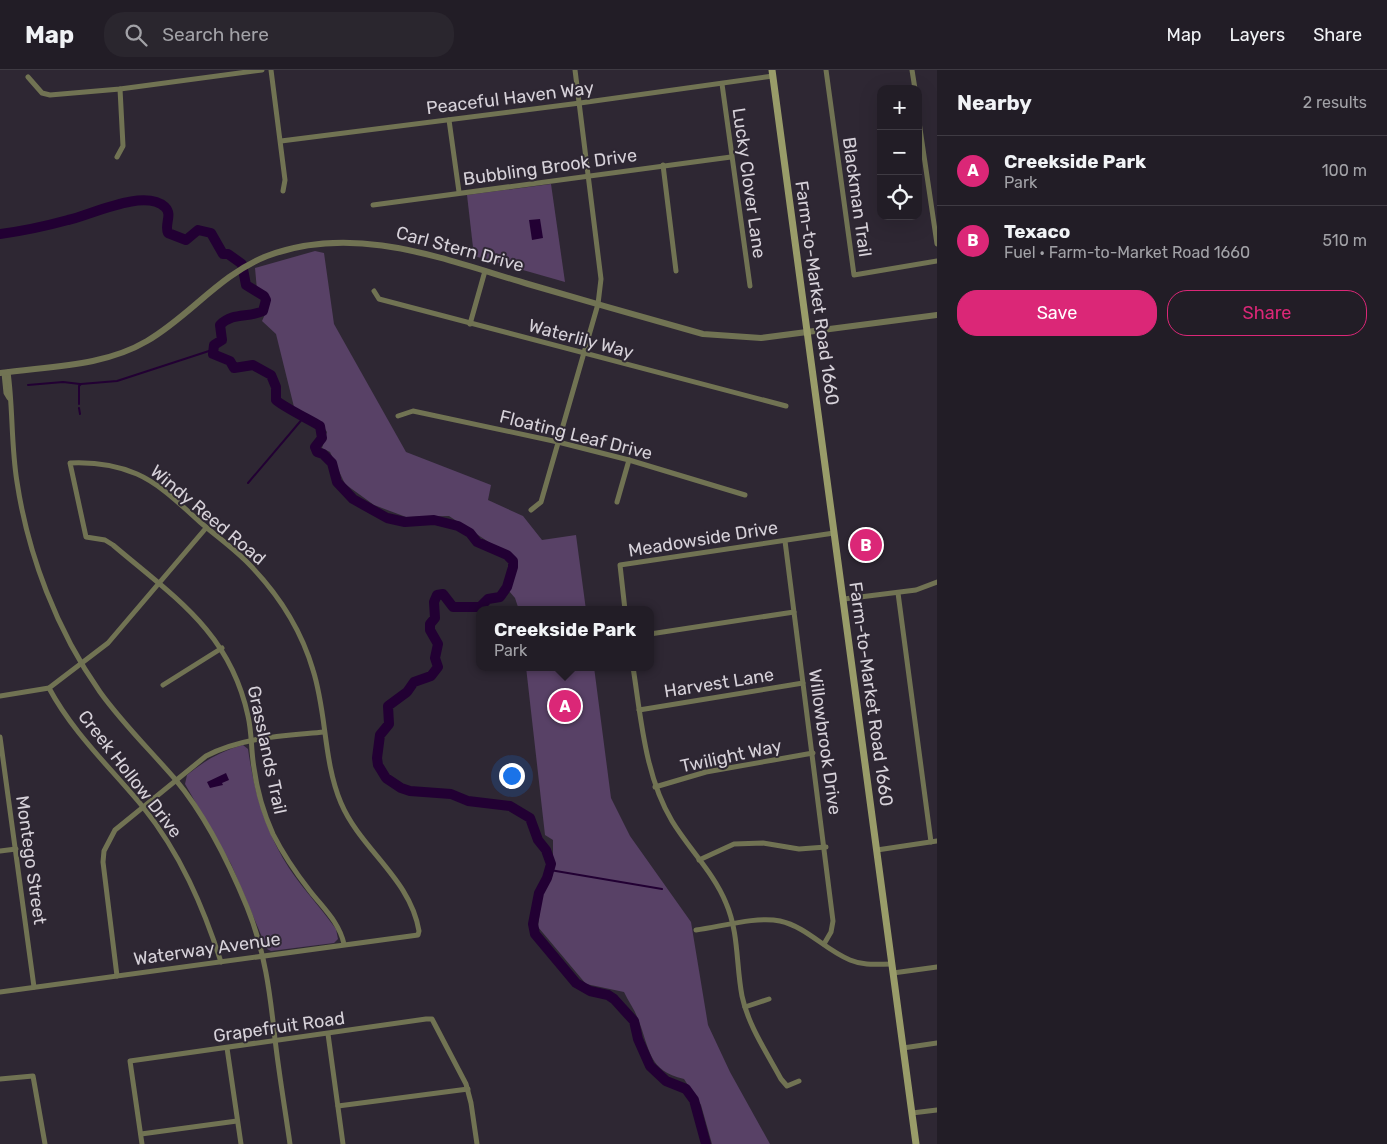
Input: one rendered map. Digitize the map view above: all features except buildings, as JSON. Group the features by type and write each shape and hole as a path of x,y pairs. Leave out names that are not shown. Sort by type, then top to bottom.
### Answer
{"main road":[{"name":"Farm-to-Market Road 1660","path":"773,73 916,1144"}],"street":[{"path":"28,77 42,93 50,95 120,90 262,70"},
{"path":"271,70 285,180 282,191"},
{"path":"531,510 541,502 585,354 598,304 601,279 580,103 574,70"},
{"name":"Blackman Trail","path":"826,70 854,275 937,261"},
{"path":"912,70 914,85"},
{"name":"Peaceful Haven Way","path":"281,141 722,84 773,73"},
{"name":"Lucky Clover Lane","path":"722,84 750,286"},
{"path":"116,158 123,146 120,90"},
{"path":"449,120 459,192"},
{"path":"920,130 937,244"},
{"name":"Bubbling Brook Drive","path":"373,205 731,157"},
{"path":"663,166 676,271"},
{"name":"Carl Stern Drive","path":"4,373 94,361 132,349 164,330 219,283 262,259 305,245 324,242 363,242 417,252 703,334 761,338 937,315"},
{"path":"470,324 485,271"},
{"name":"Waterlily Way","path":"374,291 379,299 786,406"},
{"path":"4,373 11,392 16,481 28,532 52,605 99,691 123,723 176,780 224,855 247,908 263,956 269,984 290,1144"},
{"name":"Floating Leaf Drive","path":"398,416 413,411 558,442 630,460 745,495"},
{"path":"617,502 630,460"},
{"name":"Windy Reed Road","path":"70,463 116,467 137,474 158,487 245,561 267,585 290,620 313,669 334,784 341,805 359,833 389,869 404,892 418,928 418,935"},
{"name":"Grasslands Trail","path":"70,463 86,538 105,540 113,545 159,584 192,613 222,648 230,661 243,696 259,793 273,832 297,874 335,920 344,944"},
{"path":"0,696 49,688 108,643 206,528"},
{"name":"Meadowside Drive","path":"625,606 620,565 834,533"},
{"name":"Willowbrook Drive","path":"785,540 826,847 833,921 824,944"},
{"path":"844,599 916,590 937,582"},
{"path":"877,850 934,842 898,593"},
{"path":"654,633 794,612"},
{"path":"163,685 222,648"},
{"path":"634,671 639,710 656,788 672,821 716,883 734,925 745,1007 781,1079 787,1086 799,1081"},
{"name":"Harvest Lane","path":"639,710 803,683"},
{"name":"Creek Hollow Drive","path":"49,688 66,716 98,757 143,807 177,856 203,908 221,962"},
{"path":"117,976 103,862 104,851 115,830 206,756 236,743 324,732"},
{"name":"Montego Street","path":"0,737 2,770 16,849 34,987"},
{"name":"Twilight Way","path":"656,788 706,772 813,753"},
{"path":"699,860 734,844 763,843 799,849 826,847"},
{"path":"0,851 16,849"},
{"path":"696,930 754,921 779,921 793,925 849,960 864,964 892,964"},
{"name":"Waterway Avenue","path":"0,992 418,935"},
{"path":"893,973 937,967"},
{"path":"745,1007 769,999"},
{"name":"Grapefruit Road","path":"141,1134 130,1061 275,1041 432,1020 468,1089"},
{"path":"328,1034 343,1144"},
{"path":"903,1048 937,1043"},
{"path":"227,1048 241,1144"},
{"path":"0,1079 34,1076 45,1144"},
{"path":"338,1106 468,1089 477,1144"},
{"path":"912,1113 937,1110"},
{"path":"142,1144 141,1134 237,1120"}],"shaded area":[{"path":"551,184 565,282 474,256 467,195"},
{"path":"540,219 543,238 532,240 529,220"},
{"path":"315,251 324,253 334,324 406,452 491,485 488,500 523,516 542,540 576,535 585,606 518,606 515,598 509,591 516,560 449,516 406,517 374,505 345,484 330,452 322,448 327,432 320,422 294,407 276,334 262,321 267,310 268,296 257,290 255,268"},
{"path":"526,671 595,671 611,798 630,836 691,922 708,1025 730,1072 770,1144 712,1144 701,1105 684,1079 663,1070 652,1057 637,1016 624,992 586,984 538,927 542,894 553,875 553,840 545,835"},
{"path":"243,745 248,749 257,795 273,840 294,876 336,929 338,939 334,943 271,951 267,949 231,864 185,784 187,775 200,765 220,753"},
{"path":"226,773 229,780 222,783 223,785 210,788 207,782"}],"waterway":[{"path":"0,234 43,226 117,204 144,200 156,202 165,207 168,213 168,233 186,240 198,230 211,233 223,254 228,254 242,264 246,285 264,296 266,300 263,311 230,318 220,325 222,340 214,345 213,354 230,361 234,368 253,365 271,375 276,387 276,400 320,426 322,438 315,447 317,452 323,454 332,463 337,482 353,499 387,518 405,522 434,520 458,526 470,533 477,542 507,555 513,561 507,587 500,597 488,599 481,606"},
{"path":"79,404 79,386 81,384 117,381 212,350"},
{"path":"28,385 63,382 80,384"},
{"path":"79,408 80,414"},
{"path":"248,483 304,417"},
{"path":"476,607 453,607 443,594 437,595 434,602 435,618 430,624 430,630 438,644 435,658 438,667 431,676 414,682 407,692 388,706 389,724 380,735 378,765 386,778 401,788 410,791 451,794 468,801 510,806 530,818 538,840 546,850 551,864 547,878 539,893 533,924 535,934 576,983 590,991 608,995 634,1021 638,1039 650,1066 666,1081 686,1089 694,1100 706,1144"},
{"path":"550,870 662,889"}],"place":[{"name":"Texaco","path":"866,545"},
{"name":"Creekside Park","path":"565,706"}]}
